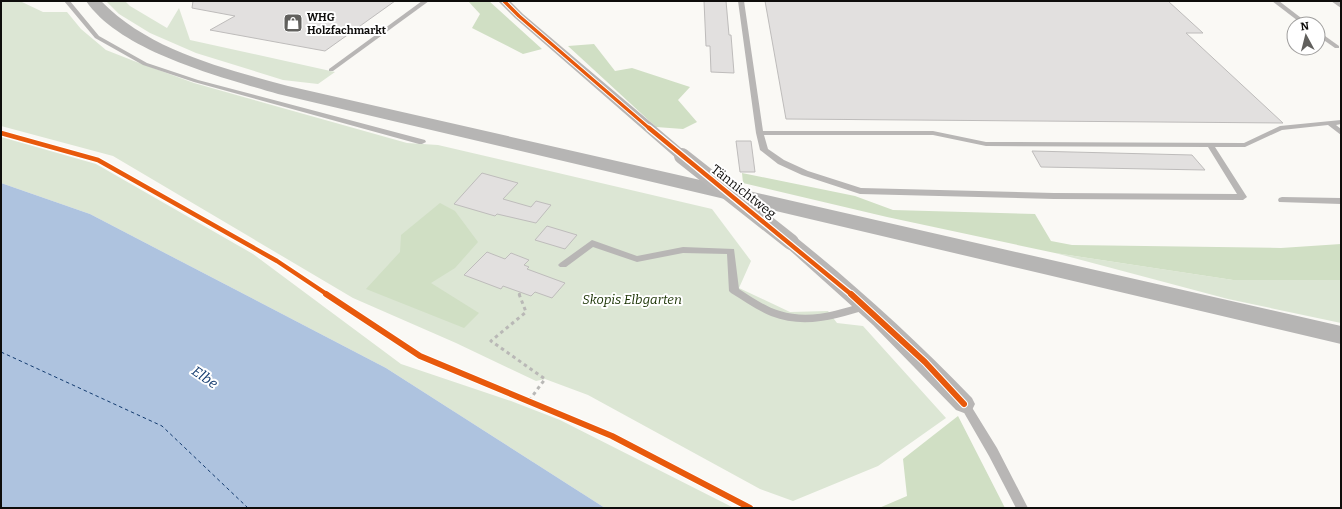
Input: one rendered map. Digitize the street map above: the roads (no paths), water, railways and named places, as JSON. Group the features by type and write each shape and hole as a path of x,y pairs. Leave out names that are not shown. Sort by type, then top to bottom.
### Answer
{"main road":[{"path":"93,1 112,19 138,37 169,53 221,72 284,90 1341,334"}],"street":[{"name":"Tännichtweg","path":"504,1 519,16 682,156 791,242 840,283 925,362 964,404"}],"lane":[{"path":"67,1 97,37 145,64 196,81 422,142"},
{"path":"331,70 426,1"},
{"path":"741,1 760,133 764,150 781,162 805,173 860,191 1054,196 1243,197 1210,145"},
{"path":"1275,1 1295,16"},
{"path":"1334,1 1341,6"},
{"path":"1326,39 1339,48"},
{"path":"1339,48 1335,40 1341,40"},
{"path":"760,133 933,133 986,144 1245,145 1280,128 1341,122"},
{"path":"1330,123 1341,133"},
{"path":"1282,200 1341,201"},
{"path":"563,265 592,244 637,259 683,250 731,251 734,291 779,315 810,319 832,317 865,306"},
{"path":"964,404 993,452 1022,508"}],"water":[{"name":"Elbe","path":"1,183 90,214 386,368 605,508 1,508"}],"place":[{"name":"WHG Holzfachmarkt","path":"293,23"}],"park label":[{"name":"Skopis Elbgarten","path":"632,299"}]}
